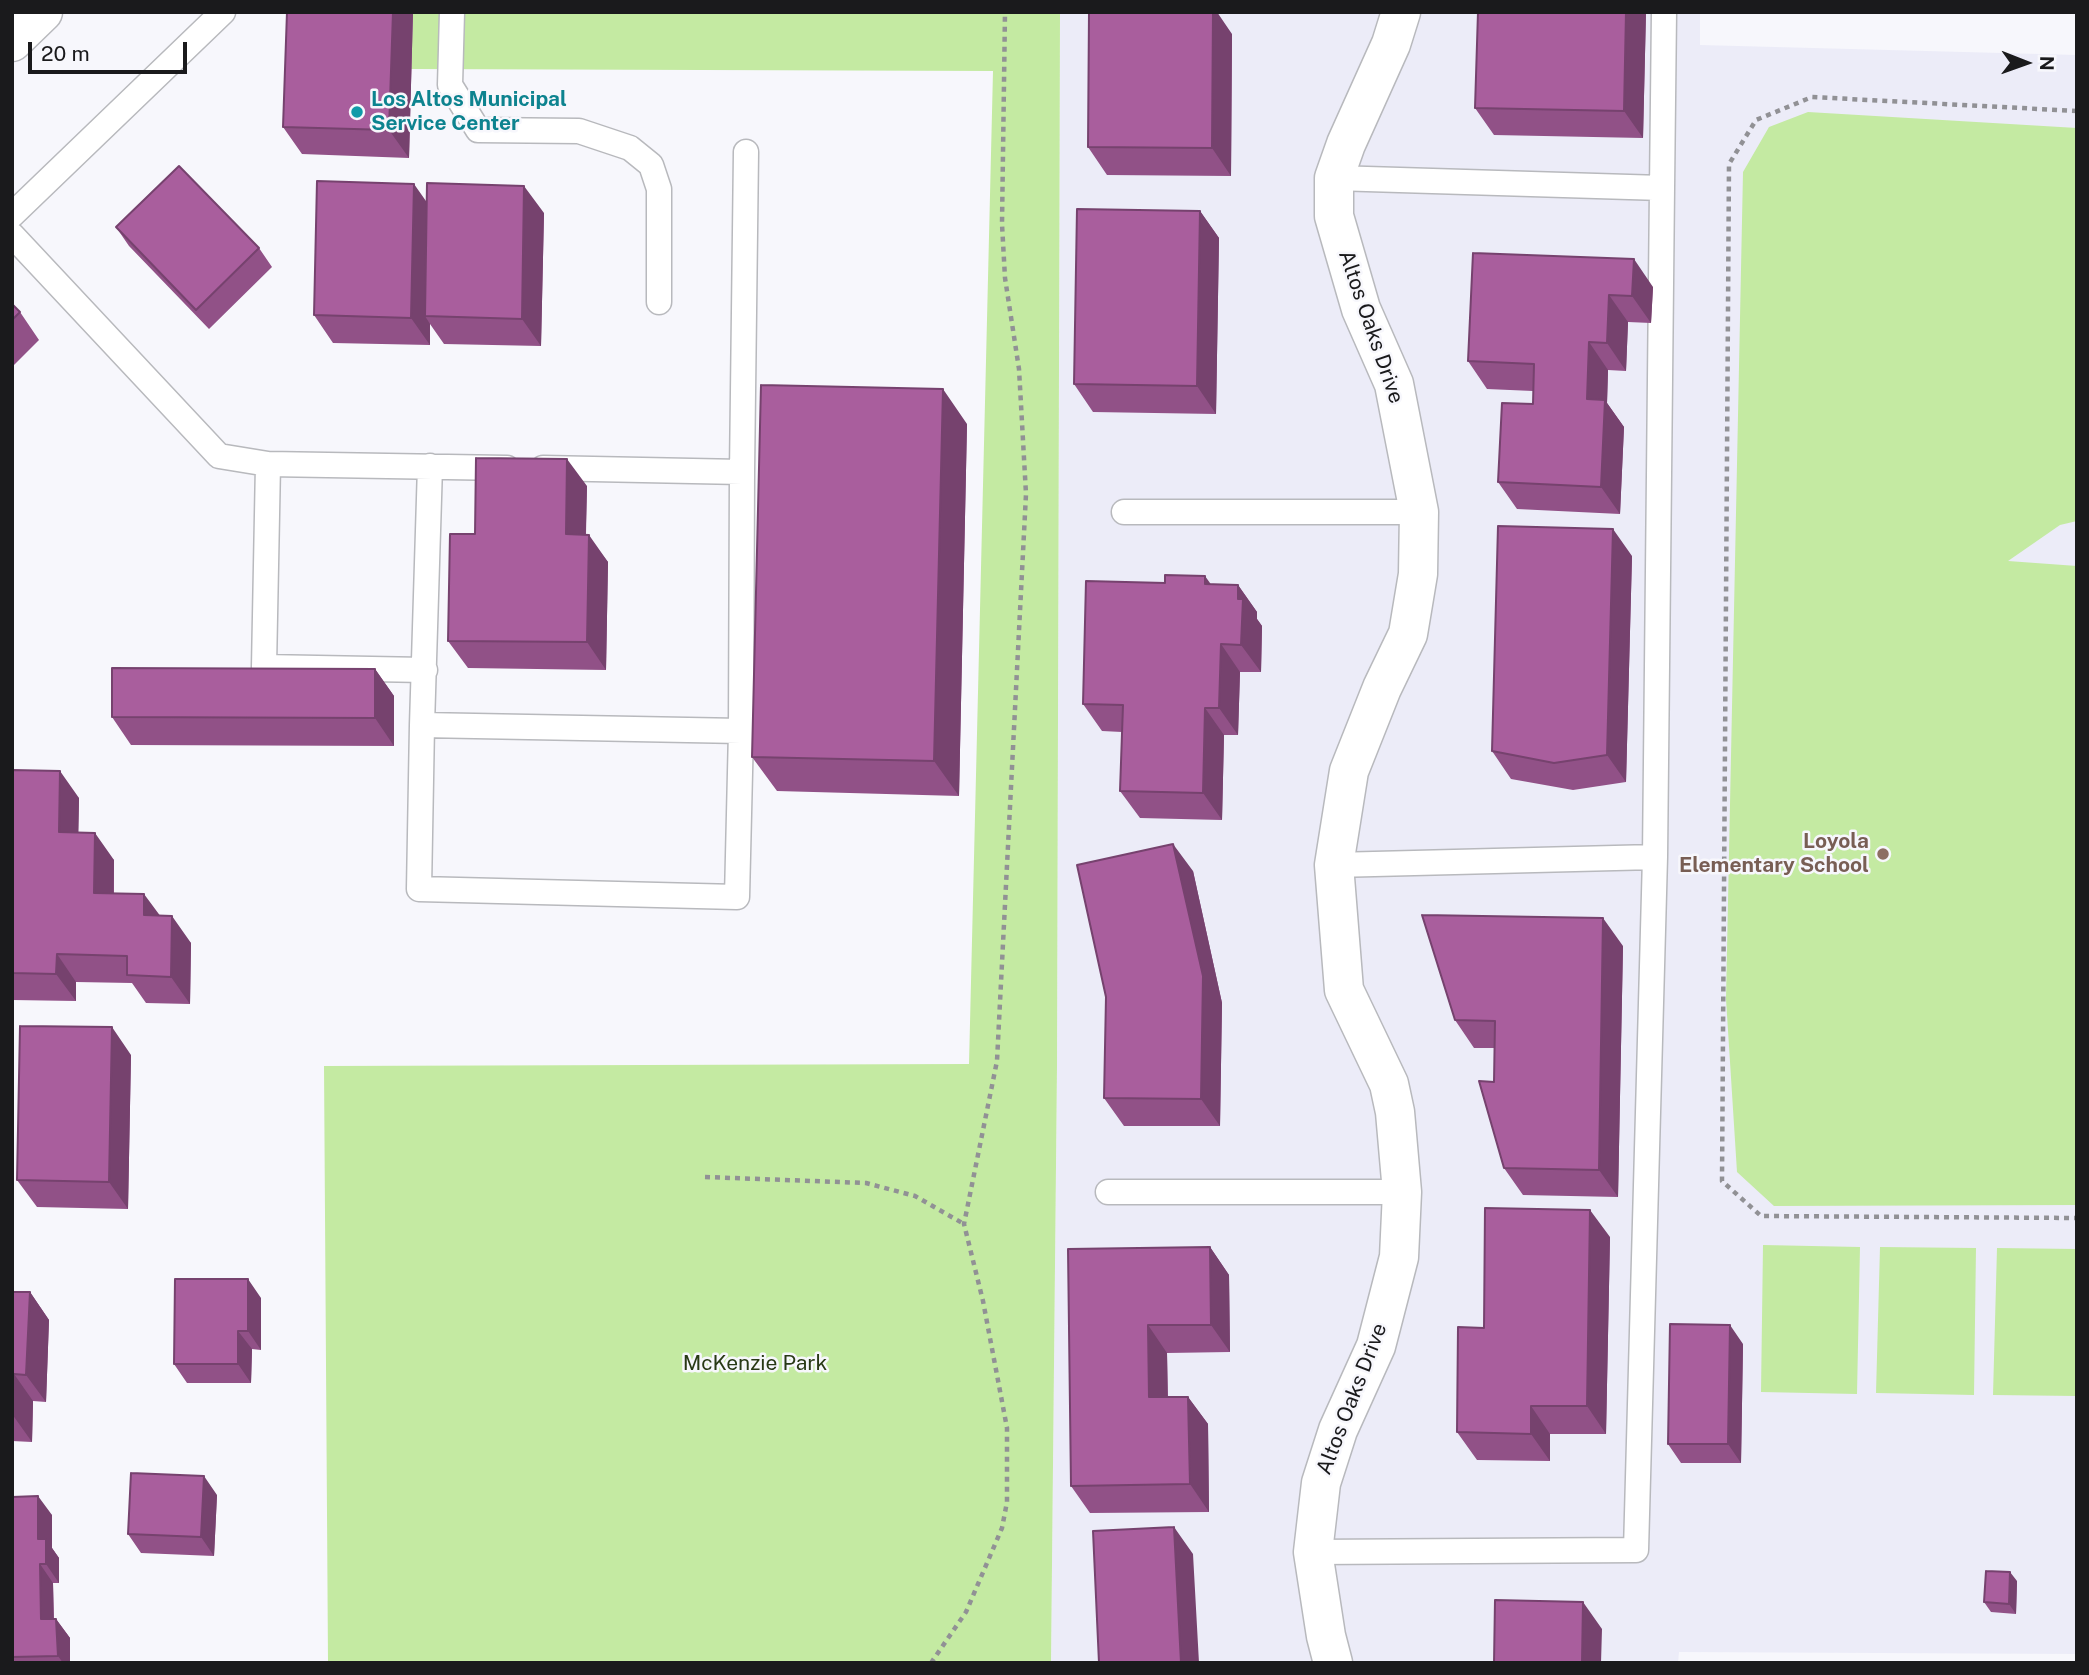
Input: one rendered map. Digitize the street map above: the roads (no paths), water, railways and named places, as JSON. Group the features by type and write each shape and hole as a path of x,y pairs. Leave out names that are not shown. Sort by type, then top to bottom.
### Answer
{"street":[{"path":"12,42 43,12"},
{"name":"Altos Oaks Drive","path":"1333,1663 1326,1636 1313,1552 1321,1483 1338,1430 1376,1346 1399,1257 1402,1192 1390,1084 1344,990 1334,865 1349,771 1382,688 1408,634 1418,574 1419,512 1394,384 1362,309 1334,216 1334,178 1346,144 1391,44 1401,12"}],"lane":[{"path":"12,215 223,12"},
{"path":"452,12 450,85 478,130 579,131 630,148 651,165 659,189 659,302"},
{"path":"1313,1552 1636,1550 1655,857 1664,12"},
{"path":"430,466 419,889 737,897 746,152"},
{"path":"1334,178 1662,188"},
{"path":"12,235 219,456 268,464 743,472"},
{"path":"268,464 264,667 425,670"},
{"path":"1124,512 1419,512"},
{"path":"422,725 741,731"},
{"path":"1334,865 1655,857"},
{"path":"1108,1192 1402,1192"}],"place":[{"name":"Los Altos Municipal Service Center","path":"357,112"},
{"name":"Loyola Elementary School","path":"1883,854"}],"park label":[{"name":"McKenzie Park","path":"755,1364"}]}
